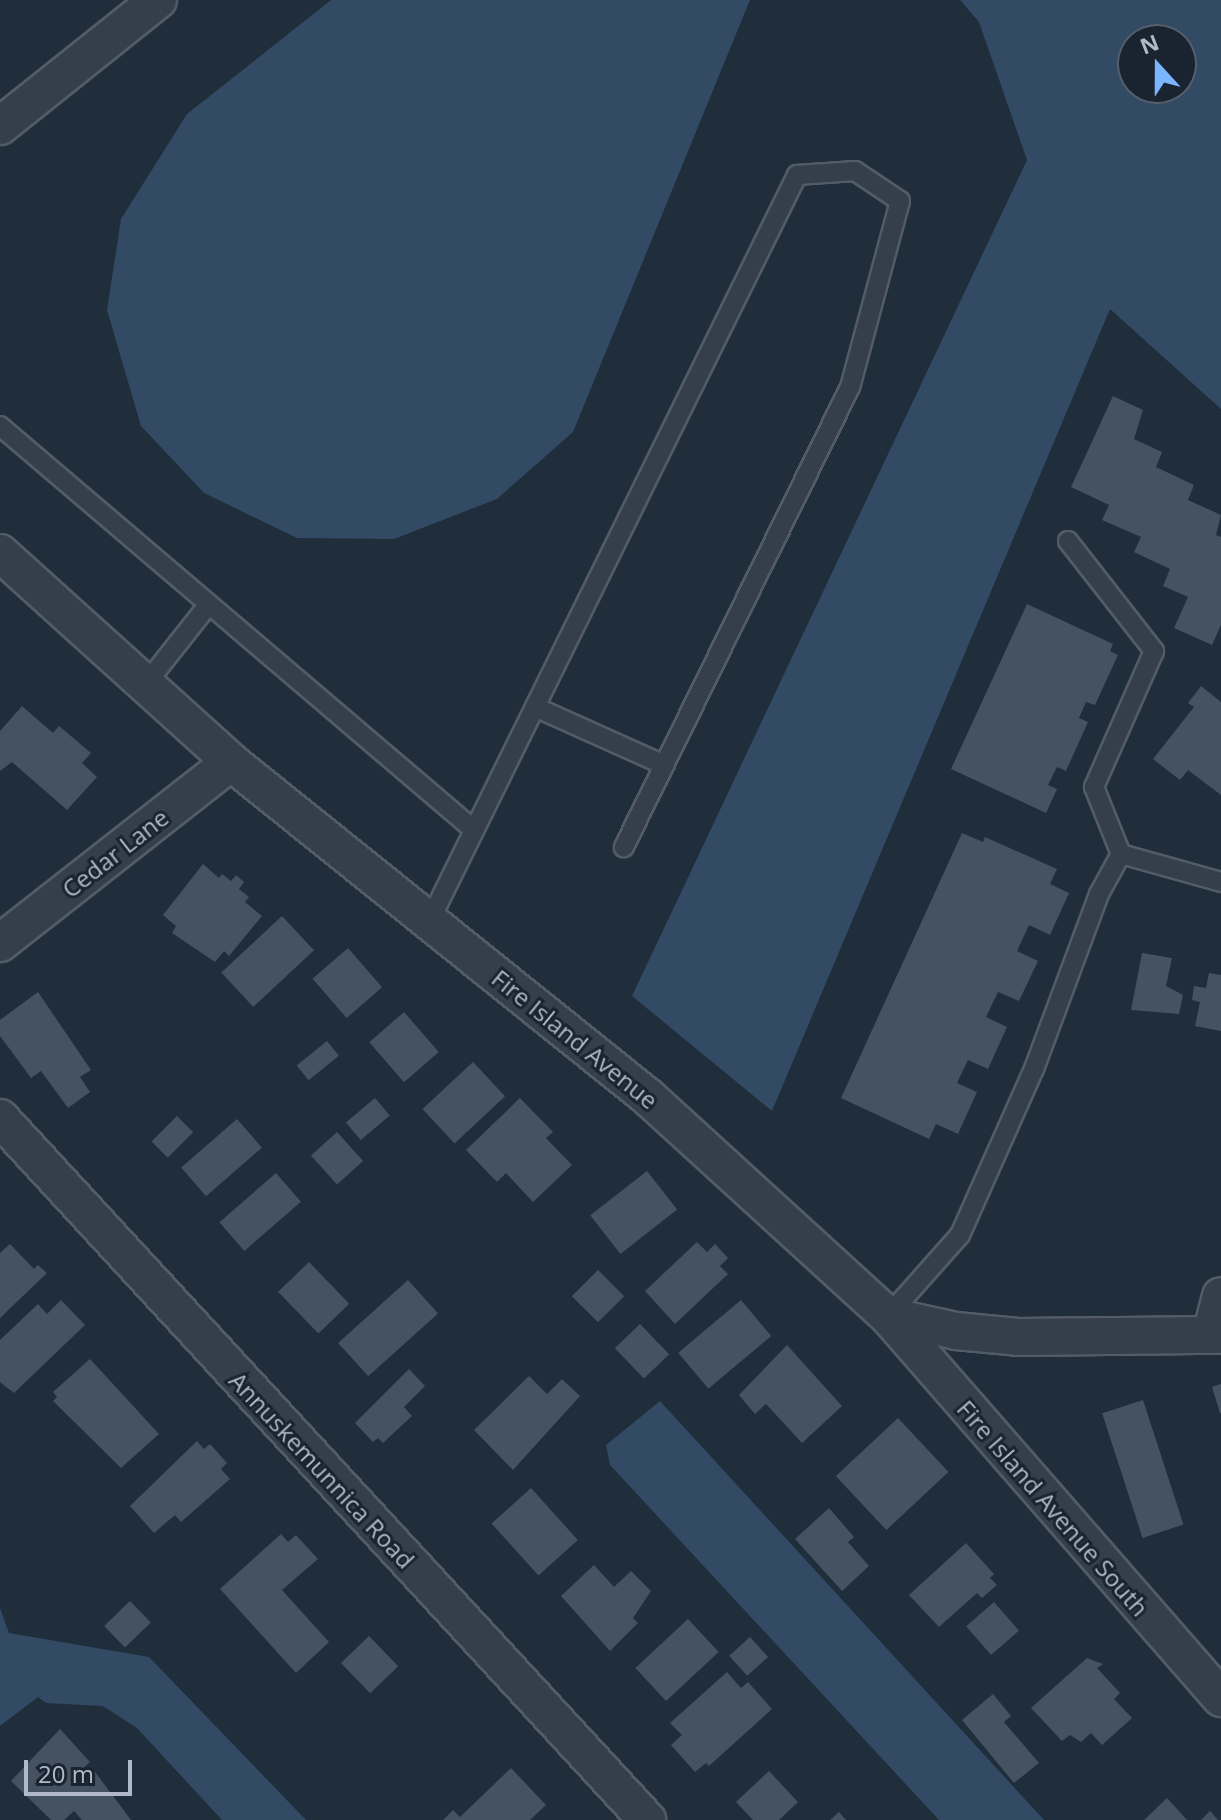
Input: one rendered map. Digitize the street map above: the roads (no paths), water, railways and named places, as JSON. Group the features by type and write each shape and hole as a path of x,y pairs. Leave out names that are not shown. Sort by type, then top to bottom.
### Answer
{"street":[{"path":"0,126 158,0"},
{"name":"Fire Island Avenue","path":"0,553 231,762 648,1097 888,1316 956,1331 1018,1337 1216,1335"},
{"name":"Cedar Lane","path":"0,943 231,762"},
{"name":"Annuskemunnica Road","path":"0,1118 647,1820"},
{"path":"1216,1335 1221,1296"},
{"name":"Fire Island Avenue South","path":"888,1316 1221,1698"}],"lane":[{"path":"429,922 797,175 855,171 900,201 850,387 624,847"},
{"path":"0,426 474,830"},
{"path":"888,1316 960,1235 1121,854 1094,787 1154,651 1068,541"},
{"path":"145,685 209,604"},
{"path":"535,707 664,765"},
{"path":"1121,854 1221,882"}],"water":[{"path":"331,0 750,0 573,432 497,499 394,539 297,538 204,493 141,426 107,310 121,219 187,114"},
{"path":"960,0 1221,0 1221,409 1110,309 772,1111 632,996 1027,160 979,22"},
{"path":"660,1401 1044,1820 939,1820 610,1465 606,1445"},
{"path":"0,1608 9,1633 149,1657 306,1820 222,1820 137,1728 103,1706 46,1703 38,1697 0,1726"}]}
